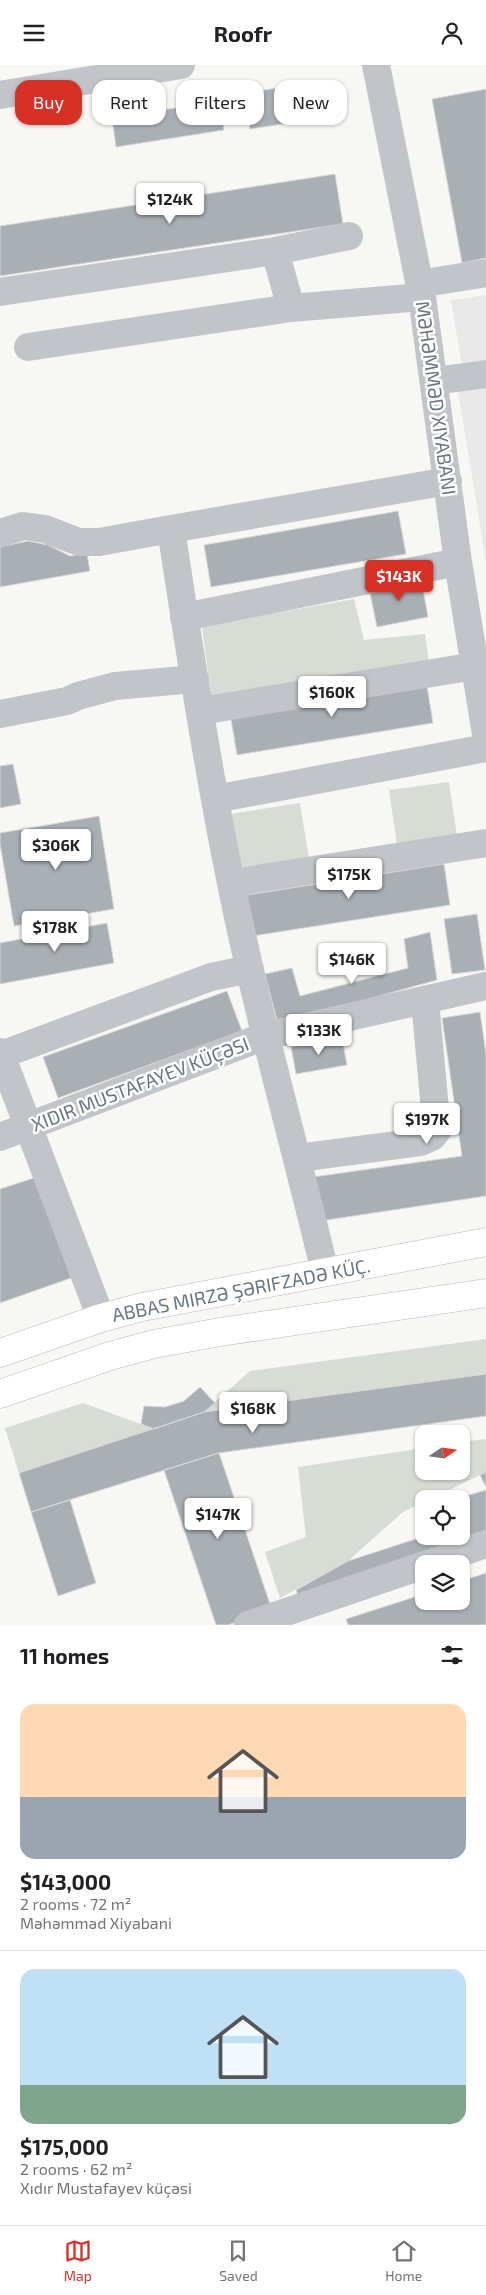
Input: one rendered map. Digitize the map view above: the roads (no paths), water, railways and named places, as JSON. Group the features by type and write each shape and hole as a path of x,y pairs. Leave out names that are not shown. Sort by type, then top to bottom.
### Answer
{"main road":[{"name":"ABBAS MIRZƏ ŞƏRIFZADƏ KÜÇ.","path":"0,1353 101,1318 142,1307 486,1242"},
{"name":"ABBAS MIRZƏ ŞƏRIFZADƏ KÜÇ.","path":"0,1394 110,1356 154,1344 220,1332 486,1293"}],"street":[{"path":"0,95 182,65"},
{"name":"MƏHƏMMƏD XIYABANI","path":"376,65 420,290 458,562 486,734"},
{"path":"0,292 275,251 349,236"},
{"path":"275,251 291,308"},
{"path":"28,347 420,290 486,273"},
{"path":"434,381 486,374"},
{"path":"0,533 23,525 45,529 79,542 99,542 448,481"},
{"path":"171,529 184,617 231,883 265,1036 298,1158 325,1271"},
{"path":"184,617 458,562"},
{"path":"200,711 475,666"},
{"path":"0,714 67,701 115,686 195,679"},
{"path":"215,799 486,748"},
{"path":"231,883 486,843"},
{"path":"101,1318 1,1053 211,977 250,969"},
{"path":"0,1137 265,1036 486,986"},
{"path":"298,1158 420,1141 432,1137 437,1131 425,1001"},
{"path":"454,1555 486,1544"},
{"path":"248,1625 288,1619 415,1569"}]}
